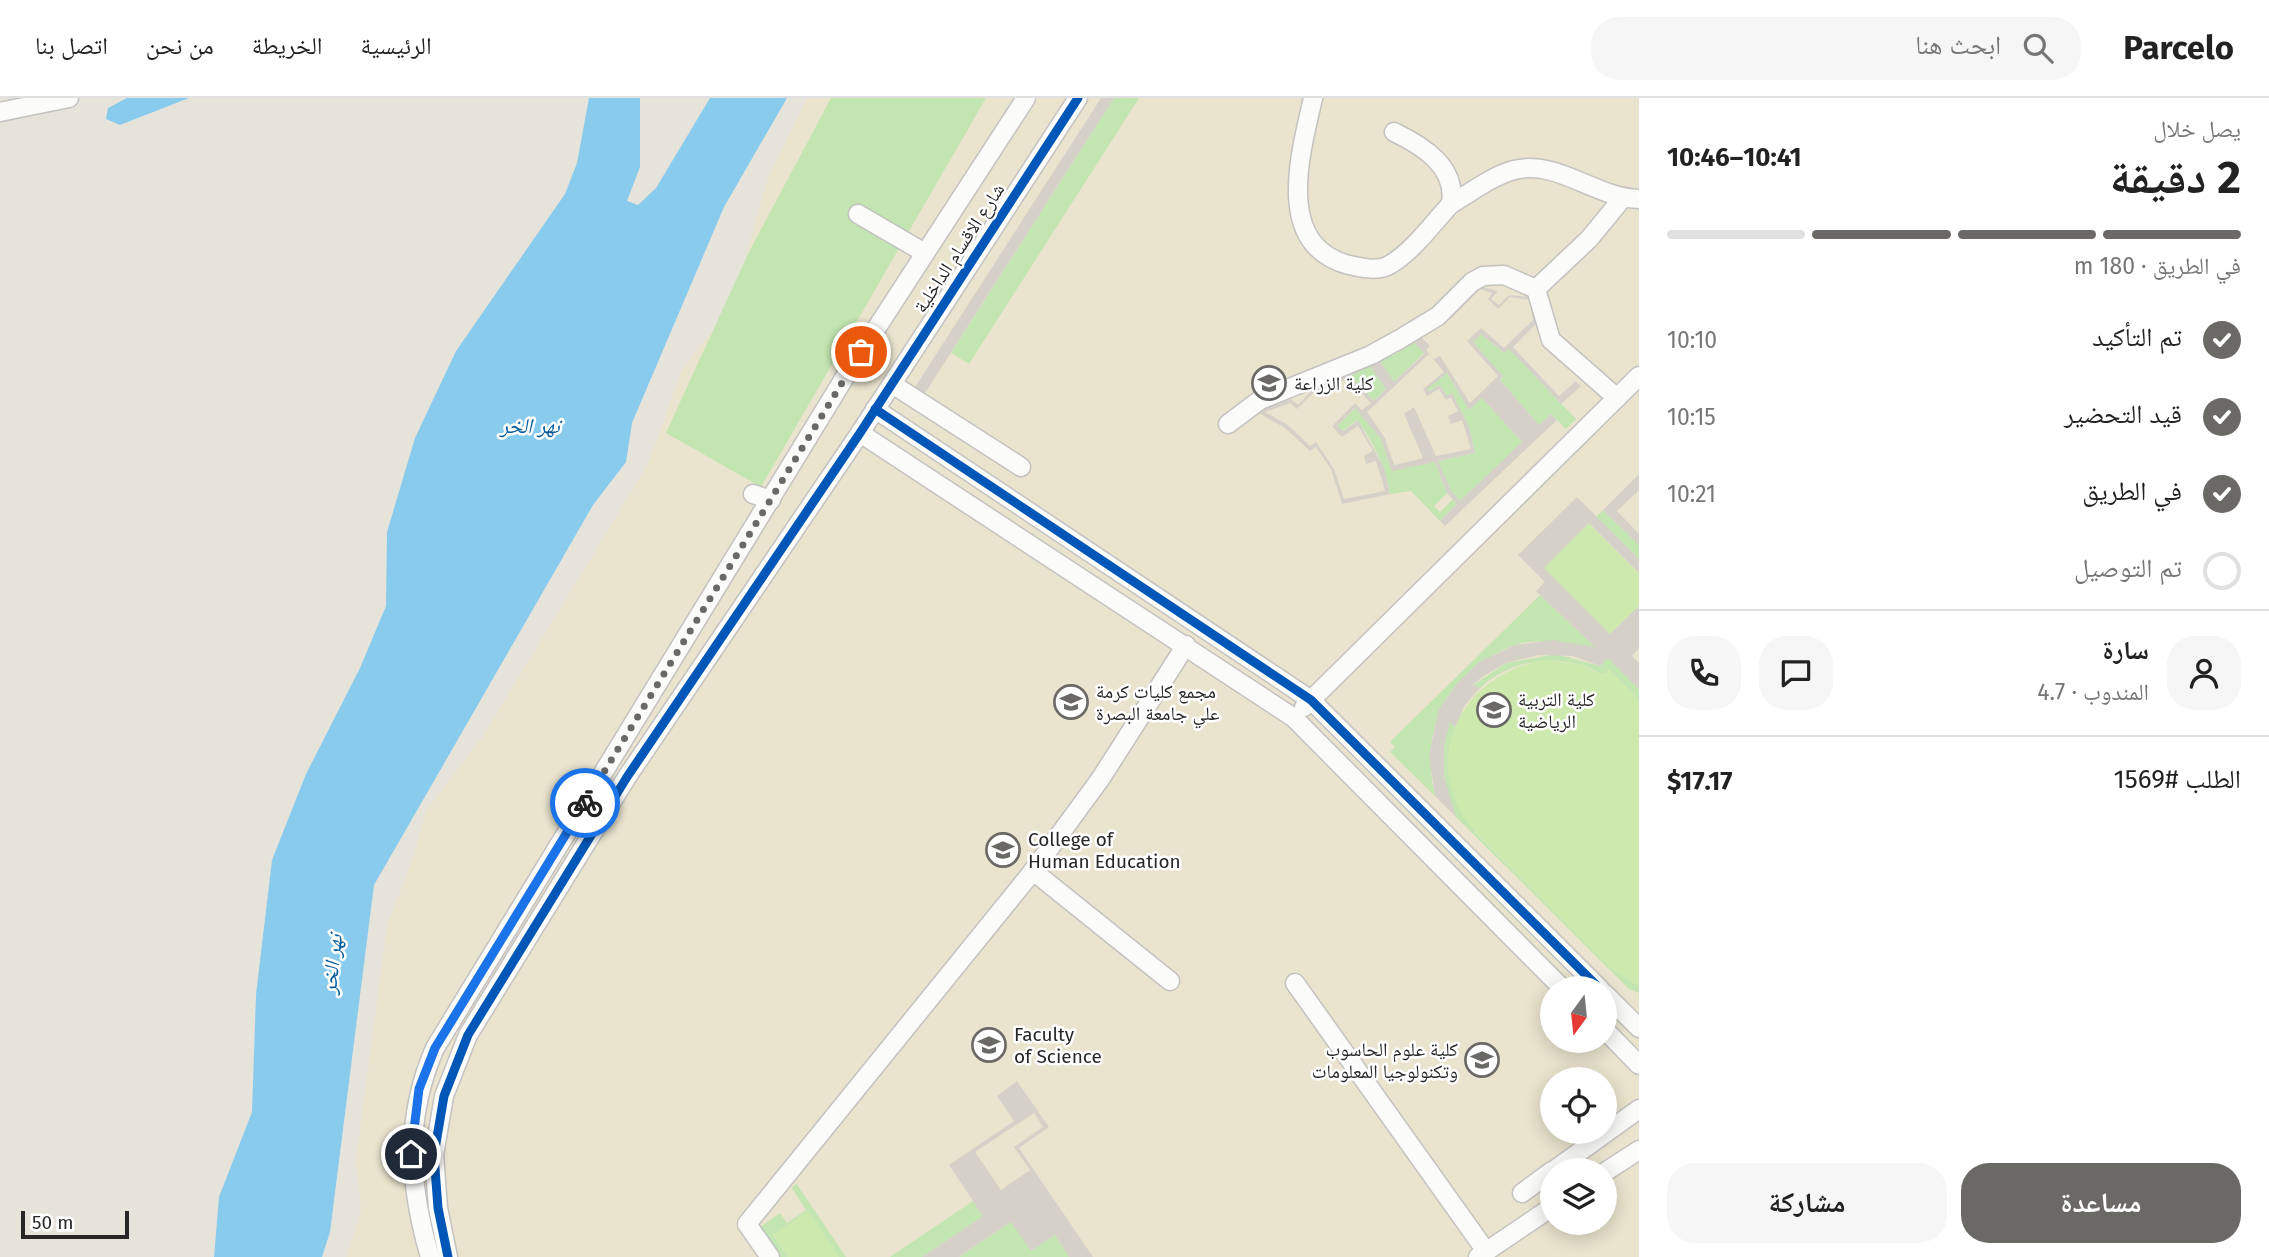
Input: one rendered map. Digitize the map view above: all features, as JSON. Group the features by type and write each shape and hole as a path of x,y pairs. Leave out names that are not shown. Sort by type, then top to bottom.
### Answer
{"street":[{"path":"0,112 69,98"},
{"name":"شارع الاقسام الداخلية","path":"430,1257 418,1208 411,1154 419,1089 451,1018 686,625 771,500 925,253 1026,98"},
{"name":"شارع الاقسام الداخلية","path":"448,1257 438,1208 434,1155 444,1096 473,1026 627,776 860,433 1078,98"},
{"path":"1312,98 1303,143 1297,198 1299,215 1307,234 1321,250 1344,263 1367,269 1389,266 1451,204 1512,171 1538,167 1631,199 1536,289"},
{"path":"1394,132 1418,144 1434,157 1446,173 1453,192 1451,204"},
{"path":"858,214 925,253"},
{"path":"1228,424 1260,400 1371,355 1400,339 1438,316 1472,282 1483,276 1518,278 1536,289 1551,340 1617,398"},
{"path":"1294,718 1639,376"},
{"path":"892,384 1021,467"},
{"path":"875,409 1311,700 1587,976"},
{"path":"860,433 1294,718 1550,976"},
{"path":"753,494 771,500"},
{"path":"770,1257 747,1224 1033,871 1101,778 1186,645"},
{"path":"1033,871 1170,981"},
{"path":"1295,983 1480,1252 1540,1214"},
{"path":"1617,1006 1639,1028"},
{"path":"1617,1042 1639,1065"},
{"path":"419,1089 433,1100 444,1096"},
{"path":"1571,1158 1639,1109"},
{"path":"411,1154 425,1150 434,1155"},
{"path":"1617,1164 1639,1150"},
{"path":"1522,1193 1540,1180"}],"shaded area":[{"name":"مجمع كليات كرمة علي جامعة البصرة","path":"807,98 1639,98 1639,1257 346,1257 361,1212 356,1160 387,926 413,858 426,811 483,736 648,464 682,370 732,304 768,178"},
{"path":"1101,98 1114,98 918,404 908,398"},
{"path":"1479,286 1498,291 1491,299 1499,305 1509,295 1533,297 1536,324 1513,347 1559,396 1576,381 1581,386 1561,404 1509,349 1504,353 1481,334 1473,342 1503,376 1500,380 1539,425 1551,414 1557,420 1445,526 1440,521 1457,504 1447,493 1435,462 1392,471 1381,439 1355,408 1337,426 1343,431 1358,420 1384,468 1390,494 1342,504 1331,469 1316,447 1310,451 1285,428 1257,412 1291,399 1298,405 1311,391 1371,362","holes":["1480,289 1492,293 1488,299 1498,309 1510,297 1530,300 1533,320 1504,348 1481,328 1467,341 1498,376 1470,403 1440,356 1434,359 1426,350 1430,346 1421,337 1451,318","1413,341 1424,354 1394,382 1380,361","1429,354 1444,372 1423,389 1427,396 1439,389 1446,400 1451,398 1458,411 1448,416 1451,424 1462,420 1471,449 1436,456 1414,407 1404,414 1423,458 1394,465 1385,438 1367,412","1370,366 1386,389 1374,401 1350,376","1447,373 1469,410 1482,398 1522,442 1460,501 1451,491 1438,461 1475,453 1469,427 1452,393 1447,396 1440,385 1429,391 1427,389","1348,379 1371,403 1362,410 1355,403 1332,426 1342,437 1358,426 1373,451 1364,456 1366,464 1376,461 1385,491 1344,499 1334,469 1316,442 1310,446 1288,425 1265,412 1290,403 1297,409 1312,394"]},
{"path":"1639,474 1639,490 1617,511 1639,534 1639,545 1603,510"},
{"path":"1577,497 1639,559 1639,573 1589,523 1544,568 1610,634 1639,606 1639,648 1632,656 1639,663 1639,689 1608,658 1600,666 1573,656 1539,655 1506,663 1482,677 1473,685 1480,688 1465,705 1455,727 1450,722 1444,745 1444,776 1456,817 1435,796 1429,756 1438,711 1457,683 1479,662 1515,645 1553,640 1595,647 1536,591 1545,582 1518,555"},
{"path":"1017,1081 1049,1127 1019,1148 1093,1257 1069,1257 1055,1235 1031,1251 1011,1222 959,1257 922,1257 983,1216 949,1165 1014,1121 997,1096","holes":["1034,1113 1043,1127 1014,1147 1030,1170 1001,1190 975,1152"]}],"green space":[{"path":"831,98 986,98 761,487 666,433 749,252"},
{"path":"1114,98 1139,98 969,364 951,353"},
{"path":"1481,334 1504,353 1509,348 1576,419 1566,429 1551,414 1539,425 1500,380 1503,377 1473,342"},
{"path":"1413,341 1424,353 1394,382 1380,361"},
{"path":"1370,366 1386,389 1374,401 1349,376"},
{"path":"1447,373 1469,409 1482,398 1522,442 1460,502 1451,492 1438,461 1475,453 1469,427 1452,394 1447,396 1440,385 1428,391 1426,389"},
{"path":"1356,408 1381,439 1392,470 1435,462 1447,493 1434,506 1440,512 1453,499 1457,504 1440,521 1411,491 1390,494 1378,455 1357,420 1342,431 1337,426"},
{"path":"1603,510 1639,545 1639,559 1596,517"},
{"path":"1589,523 1639,573 1639,606 1610,635 1543,568"},
{"path":"1540,595 1596,648 1547,642 1525,643 1502,651 1469,672 1445,702 1437,719 1431,755 1435,796 1390,752 1395,747 1390,742"},
{"path":"1556,654 1600,666 1608,657 1639,689 1639,700 1609,670 1603,675 1588,667 1555,661 1523,664 1507,670 1480,688 1472,686 1506,663"},
{"path":"1547,660 1579,664 1603,675 1609,670 1639,700 1639,986 1612,969 1471,827 1455,800 1448,773 1449,746 1458,721 1472,699 1493,680 1518,667"},
{"path":"1450,721 1455,727 1449,747 1475,832 1612,969 1639,986 1639,993 1629,989 1456,817 1445,782 1443,758"},
{"path":"796,1183 846,1257 839,1257 808,1211 773,1235 788,1257 780,1257 759,1228 780,1213 787,1223 806,1210 792,1188"},
{"path":"973,1201 983,1216 922,1257 890,1257"},
{"path":"808,1211 839,1257 788,1257 773,1235"},
{"path":"1011,1222 1031,1250 1055,1235 1069,1257 959,1257"}],"water":[{"path":"127,98 189,98 120,125 106,119 108,108"},
{"name":"نهر الخر","path":"589,98 640,98 640,167 627,201 638,205 656,188 710,98 787,98 724,207 632,423 626,462 593,505 374,885 330,1232 322,1257 214,1257 219,1197 252,1112 256,995 272,860 306,774 360,668 386,606 387,532 415,438 456,351 565,194 577,163"}],"cycle path":[{"path":"448,1257 438,1208 434,1155 444,1096 468,1035 627,777 860,433 1078,98"},
{"path":"875,409 1311,700 1587,976"}],"way so far":[{"path":"585,803 861,352"}],"place":[{"name":"كلية الزراعة","path":"1269,383"},
{"name":"مجمع كليات كرمة علي جامعة البصرة","path":"1071,702"},
{"name":"كلية التربية الرياضية","path":"1494,710"},
{"name":"College of Human Education","path":"1003,850"},
{"name":"Faculty of Science","path":"989,1045"},
{"name":"كلية علوم الحاسوب وتكنولوجيا المعلومات","path":"1482,1060"}],"route":[{"path":"411,1154 414,1111 419,1089 435,1048 585,803"}]}
